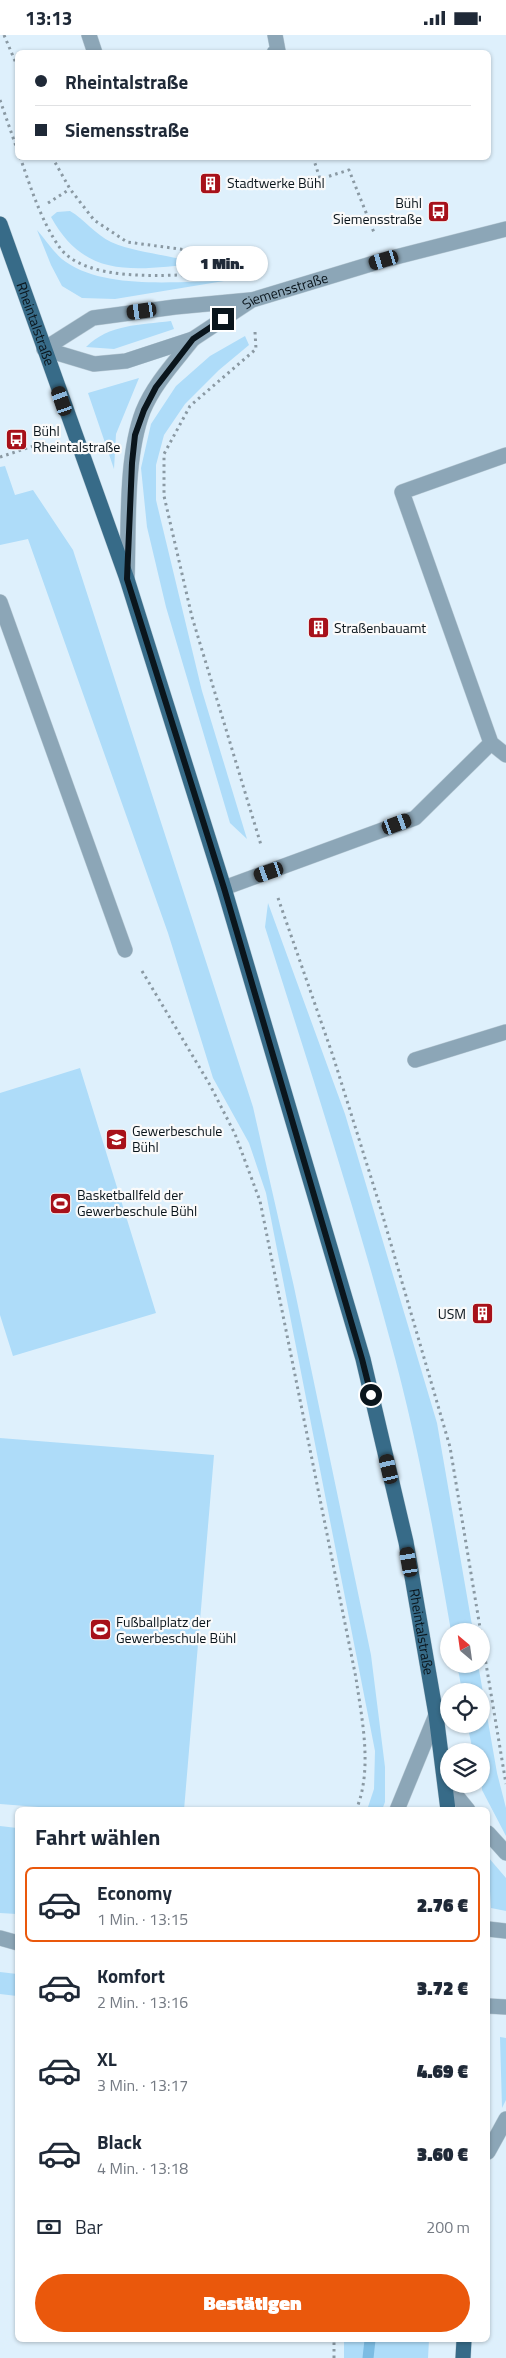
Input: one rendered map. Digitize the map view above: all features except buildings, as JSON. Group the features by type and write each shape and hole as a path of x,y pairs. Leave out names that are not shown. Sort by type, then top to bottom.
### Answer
{"main road":[{"name":"Rheintalstraße","path":"0,224 127,579 224,888 362,1359 406,1542 440,1743"},
{"name":"Rheintalstraße","path":"447,1793 448,1807"},
{"path":"463,2358 464,2342"}],"street":[{"path":"89,35 94,50"},
{"path":"275,35 278,50"},
{"name":"Siemensstraße","path":"44,349 94,364 126,361 193,339 252,300 384,260 506,229"},
{"path":"44,349 94,318 175,307 252,300"},
{"path":"127,579 135,435 144,410 156,387 193,339"},
{"path":"506,455 402,492 491,743 506,755"},
{"path":"0,602 126,950"},
{"path":"224,888 415,818 491,743"},
{"path":"415,1060 506,1032"},
{"path":"398,1807 436,1715"},
{"path":"454,1793 466,1807"},
{"path":"490,1835 506,1853"},
{"path":"490,1929 506,1931"},
{"path":"0,1934 15,1933"},
{"path":"0,1938 15,1942"},
{"path":"490,2006 506,2007"},
{"path":"490,2148 506,2119"}],"path":[{"path":"4,35 15,61"},
{"path":"0,99 15,143"},
{"path":"21,160 44,219 61,249 78,264 132,276 202,274"},
{"path":"54,160 70,189 94,220 126,242 202,252 236,272 252,300 256,349 190,406 164,454 164,496 192,617 269,872 333,1056 376,1193 450,1447 506,1784"},
{"path":"314,160 320,179 349,170 384,260"},
{"path":"48,203 70,189"},
{"path":"227,273 236,272"},
{"path":"0,457 74,433"},
{"path":"126,950 142,971 210,1085 236,1134 260,1201 356,1678 366,1741 361,1799 357,1807"},
{"path":"334,2342 334,2358"}],"shaded area":[{"path":"70,211 111,242 132,249 198,264 133,268 114,266 97,261 80,252 65,238 51,217 57,212"},
{"path":"37,230 54,251 66,262 82,271 101,277 143,282 224,281 115,299 82,298 62,286"},
{"path":"171,321 174,329 114,349 86,347 95,339 115,330"},
{"path":"245,336 249,345 219,370 185,404 164,435 156,465 156,500 202,691 247,839 230,823 166,607 147,527 141,468 151,424 176,386 210,356"},
{"path":"139,378 116,434 114,469 88,393"},
{"path":"5,466 15,495 33,490 73,550 253,1107 294,1287 371,1655 385,1767 385,1802 383,1807 368,1807 374,1789 375,1751 266,1193 249,1143 213,1078 168,933 28,539 0,545 0,467"},
{"path":"268,903 345,1114 437,1423 472,1623 450,1623 424,1483 399,1372 345,1182 265,927"},
{"name":"Basketballfeld der Gewerbeschule Bühl","path":"80,1068 156,1313 13,1356 0,1315 0,1093"},
{"name":"Fußballplatz der Gewerbeschule Bühl","path":"0,1438 214,1455 184,1807 38,1807 0,1804"},
{"path":"459,1673 480,1673 481,1683 461,1683"},
{"path":"469,1733 490,1733 497,1773 506,1808 506,1836 484,1793 490,1793 490,1743 471,1743"},
{"path":"0,1826 15,1828 15,1914 0,1913"},
{"path":"490,1859 506,1878 506,1911 491,1908"},
{"path":"0,1972 15,1974 15,1996 0,1994"},
{"path":"500,2037 506,2038 506,2100 502,2108"},
{"path":"344,2342 429,2342 428,2358 344,2358"}],"waterway":[{"path":"368,2358 370,2342"}],"place":[{"name":"Stadtwerke Bühl","path":"211,183"},
{"name":"Bühl Siemensstraße","path":"438,211"},
{"name":"Bühl Rheintalstraße","path":"17,439"},
{"name":"Straßenbauamt","path":"318,628"},
{"name":"Gewerbeschule Bühl","path":"116,1139"},
{"name":"Basketballfeld der Gewerbeschule Bühl","path":"61,1203"},
{"name":"USM","path":"482,1314"},
{"name":"Fußballplatz der Gewerbeschule Bühl","path":"100,1630"}],"route":[{"path":"223,319 193,339 156,387 144,410 135,435 132,463 127,579 224,888 301,1147 371,1395"}]}
